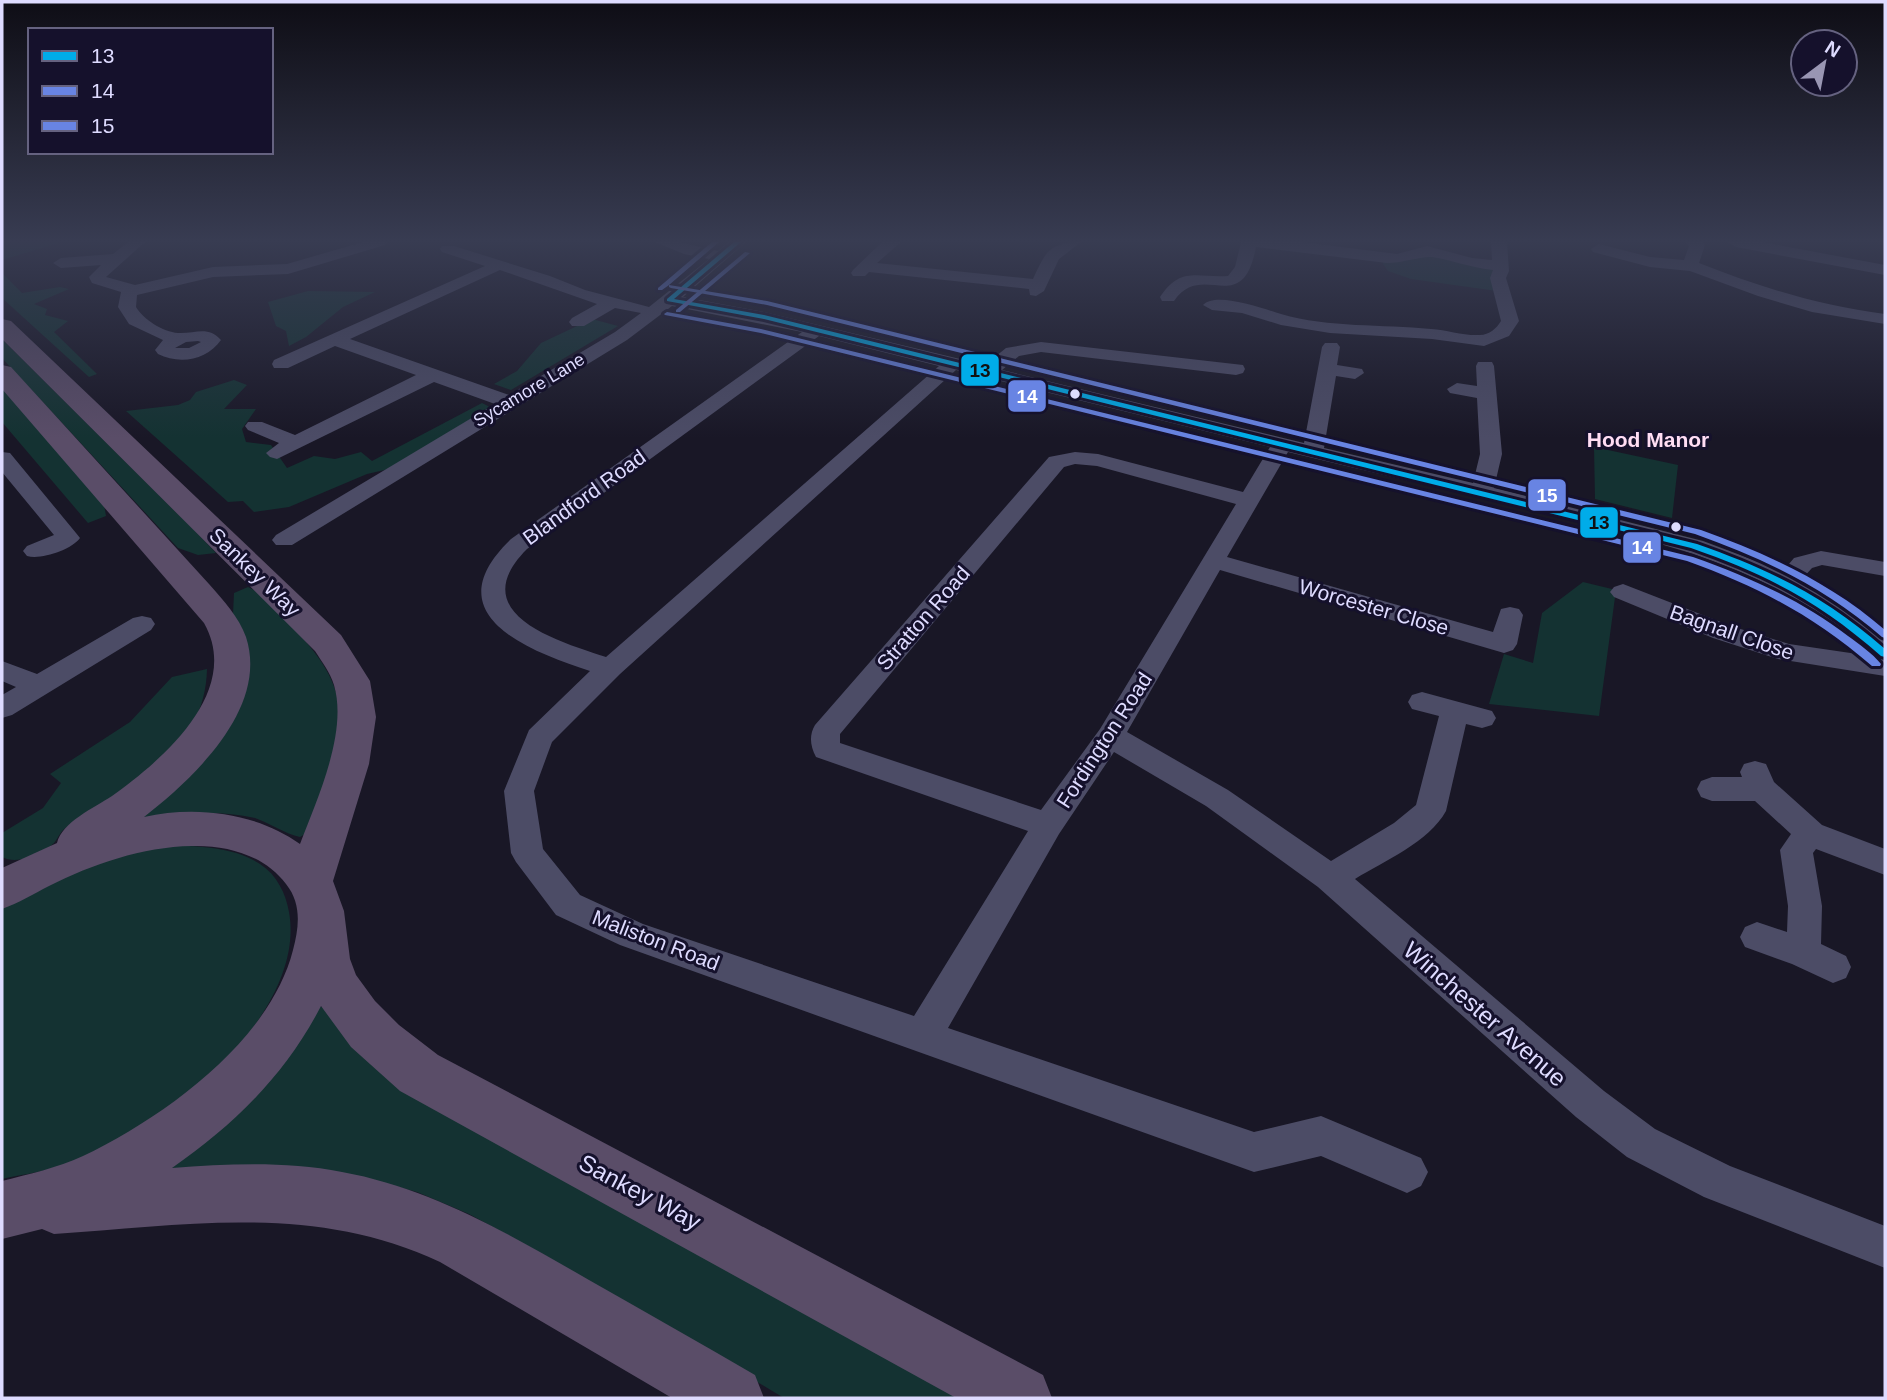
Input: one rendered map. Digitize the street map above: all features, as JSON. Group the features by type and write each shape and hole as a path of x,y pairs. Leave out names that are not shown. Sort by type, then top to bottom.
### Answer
{"highway":[{"name":"Sankey Way","path":"2,326 328,643 344,665 355,693 356,728 316,904 330,974 342,995 371,1032 395,1057 419,1073 1020,1398"},
{"path":"2,373 219,619 229,639 233,662 229,695 202,738 159,782 117,815 7,888"},
{"path":"197,592 246,563"},
{"path":"7,888 59,861 122,839 183,829 237,832 281,849 316,904 310,980 275,1040 219,1100 145,1154 82,1185 8,1209"},
{"path":"8,1209 227,1195 277,1195 341,1200 404,1217 469,1243 732,1398"}],"street":[{"path":"127,307 135,320 177,339"},
{"path":"281,364 406,307"},
{"path":"578,322 604,307"},
{"name":"Sycamore Lane","path":"284,540 621,336 659,307"},
{"path":"705,307 816,330 953,363 1482,491 1709,550 1786,582 1840,614 1885,654"},
{"path":"1256,307 1281,320 1330,328 1432,334 1487,352"},
{"path":"1482,491 1491,454 1487,352 1510,321 1506,307"},
{"path":"1815,307 1851,316 1885,319"},
{"name":"Blandford Road","path":"610,668 532,640 511,625 498,612 494,594 495,574 519,544 816,330"},
{"path":"334,340 510,402"},
{"path":"988,372 1013,352 1041,347 1214,372 1236,369"},
{"path":"1313,451 1331,347"},
{"name":"Maliston Road","path":"953,363 610,668 540,737 519,791 527,853 568,905 632,935 1254,1152 1321,1136 1407,1171"},
{"path":"1328,369 1355,373"},
{"path":"254,426 286,447 432,375"},
{"path":"1457,388 1487,393"},
{"name":"Fordington Road","path":"923,1036 1048,825 1110,736 1282,444"},
{"path":"2,458 68,538 35,551"},
{"name":"Stratton Road","path":"1048,825 826,749 825,732 1057,462 1075,458 1098,460 1248,500"},
{"path":"284,514 309,523"},
{"path":"1786,582 1802,563 1821,558 1885,569"},
{"name":"Worcester Close","path":"1215,561 1504,644 1510,615"},
{"name":"Bagnall Close","path":"1623,592 1722,632 1787,653 1885,667"},
{"path":"2,708 142,624"},
{"path":"2,670 39,686"},
{"path":"1330,878 1405,832 1430,811 1469,715 1422,702"},
{"name":"Winchester Avenue","path":"1110,736 1217,798 1330,878 1580,1095 1641,1143 1719,1182 1885,1247"},
{"path":"1712,789 1759,781 1811,834 1885,862"},
{"path":"1757,937 1818,960 1805,906 1796,850 1811,834"}],"green space":[{"path":"12,307 43,307 47,309 45,315 68,321 54,332 97,374 89,377"},
{"path":"270,307 343,307 306,337 289,346 286,331 276,326"},
{"path":"592,319 618,326 511,390 494,384 517,371 541,343"},
{"path":"2,339 216,553 198,555 178,548 2,358"},
{"path":"234,380 247,385 224,409 256,409 242,429 246,442 271,445 287,468 314,456 335,459 361,452 372,461 482,403 492,408 389,469 367,474 289,507 254,512 243,501 228,502 126,411 178,405 190,400 196,392"},
{"path":"2,382 102,493 106,516 88,523 2,422"},
{"path":"1594,447 1678,465 1672,518 1595,499"},
{"path":"1583,582 1616,590 1599,716 1489,704 1504,654 1533,663 1542,613"},
{"path":"248,587 260,594 315,653 331,678 338,702 340,726 336,749 305,834 300,837 241,815 198,813 141,818 182,776 233,614 234,593"},
{"path":"207,669 203,698 193,723 179,745 160,765 116,798 65,828 54,843 43,851 29,858 15,860 2,857 2,833 43,808 61,783 50,774 130,722 172,677"},
{"path":"173,845 240,854 266,868 276,879 288,905 290,937 278,986 250,1032 233,1053 197,1088 166,1111 110,1145 72,1162 48,1170 2,1179 2,906 42,882 110,856"},
{"path":"320,1006 773,1289 971,1398 784,1398 546,1256 469,1214 417,1192 361,1177 166,1176 162,1165"}],"transit line":[{"name":"14","path":"678,311 682,307"},
{"name":"13","path":"710,307 764,317 1694,546 1748,566 1796,589 1840,617 1885,654"},
{"name":"15","path":"785,307 1698,532 1749,551 1798,574 1843,601 1885,635"},
{"name":"14","path":"667,314 761,331 1690,559 1789,601 1832,628 1876,664"}],"district":[{"name":"Hood Manor","path":"1648,439"}]}
